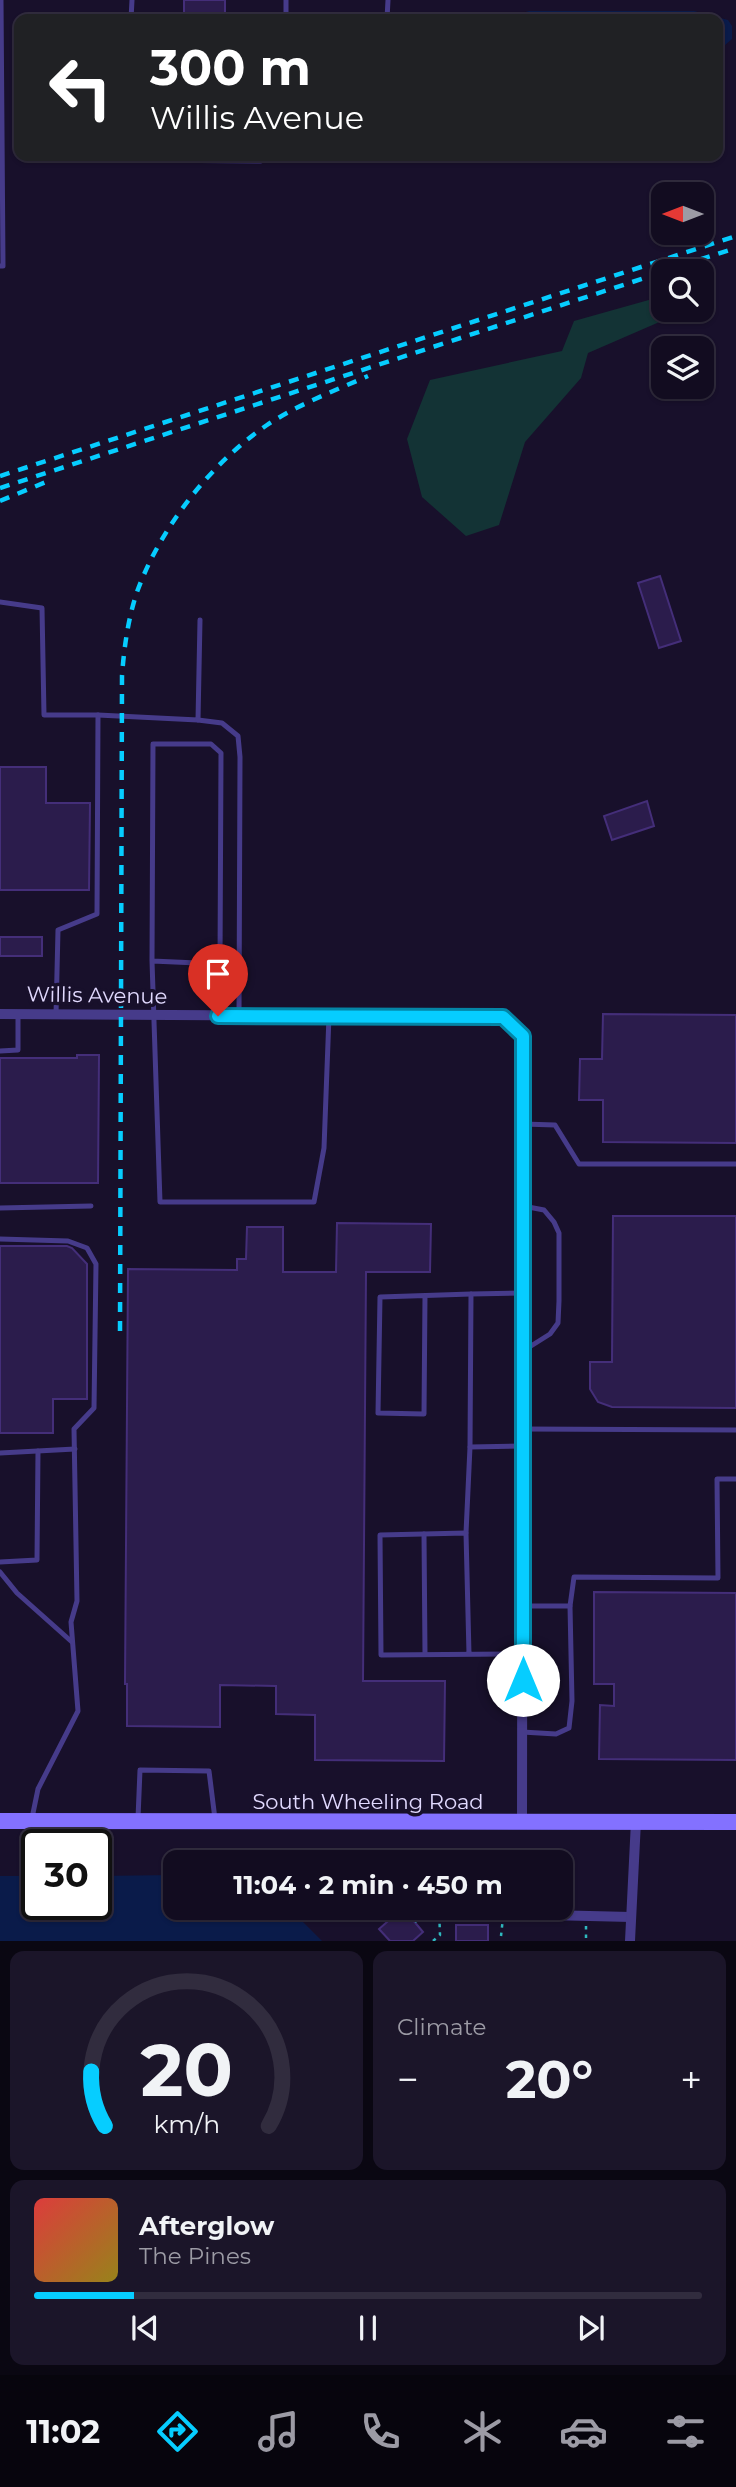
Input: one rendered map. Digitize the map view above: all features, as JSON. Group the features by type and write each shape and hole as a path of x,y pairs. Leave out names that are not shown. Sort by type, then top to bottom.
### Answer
{"main road":[{"name":"South Wheeling Road","path":"0,1821 736,1822"}],"street":[{"name":"Willis Avenue","path":"0,1014 503,1017 523,1036 523,1124"},
{"path":"522,1822 523,1124"},
{"path":"630,1941 636,1821"},
{"path":"573,1916 631,1917"}],"lane":[{"path":"0,266 4,266 1,0"},
{"path":"0,602 43,608 44,715 198,720 222,723 238,736 239,1016"},
{"path":"198,720 200,620"},
{"path":"56,1014 58,930 97,914 98,715"},
{"path":"152,961 220,964 221,753 211,744 153,744 152,961 160,1202 314,1202 324,1148 329,1016"},
{"path":"0,1051 18,1050 18,1014"},
{"path":"523,1124 555,1125 579,1164 736,1164"},
{"path":"0,1208 91,1206"},
{"path":"523,1206 544,1210 559,1233 559,1301 558,1322 550,1334 523,1351"},
{"path":"0,1239 68,1241 87,1248 96,1264 94,1408 75,1429 77,1601 71,1622 78,1711 38,1789 31,1821"},
{"path":"425,1296 424,1414 379,1413 380,1297 523,1293"},
{"path":"469,1654 466,1533 470,1447 471,1294"},
{"path":"523,1429 736,1430"},
{"path":"470,1447 523,1446"},
{"path":"0,1453 75,1449"},
{"path":"0,1562 37,1560 38,1451"},
{"path":"522,1732 556,1734 569,1728 572,1701 569,1606 573,1577 718,1578 717,1479 736,1479"},
{"path":"466,1533 380,1535 381,1655 523,1654"},
{"path":"424,1534 425,1654"},
{"path":"0,1572 17,1593 72,1642"},
{"path":"523,1606 569,1606"},
{"path":"138,1821 140,1770 209,1771 215,1822"}],"path":[{"path":"433,1941 440,1935 439,1920"},
{"path":"473,1920 473,1926"},
{"path":"501,1936 503,1920"}],"green space":[{"path":"651,299 651,322 659,322 588,353 581,378 525,442 499,525 466,536 422,497 407,439 430,380 562,351 574,321"}],"water":[{"path":"529,11 694,11 705,14 519,14"},
{"path":"723,19 728,20 732,26 732,39 723,47"},
{"path":"163,1875 163,1920 301,1920 322,1941 0,1941 0,1876 21,1876 21,1920 112,1920 112,1876"}],"building":[{"path":"184,0 225,0 225,14 184,14"},
{"path":"660,576 681,641 659,648 638,583"},
{"path":"0,767 46,767 46,803 90,803 89,890 0,890"},
{"path":"647,801 654,826 612,840 604,816"},
{"path":"0,937 42,937 42,956 0,956"},
{"path":"603,1014 736,1015 736,1143 603,1142 603,1100 579,1100 580,1059 602,1059"},
{"path":"77,1055 99,1055 98,1183 0,1183 0,1058 77,1058"},
{"path":"613,1216 736,1216 736,1408 612,1407 598,1402 590,1389 590,1362 612,1362"},
{"path":"337,1223 431,1224 430,1272 366,1272 363,1681 445,1681 444,1761 315,1760 315,1715 276,1714 276,1686 220,1685 220,1727 127,1726 128,1269 237,1270 237,1259 246,1259 247,1227 283,1227 283,1272 336,1272"},
{"path":"0,1246 67,1246 87,1264 87,1399 53,1399 53,1433 0,1433"},
{"path":"594,1592 736,1593 736,1760 599,1759 600,1705 614,1706 614,1684 594,1684"},
{"path":"389,1920 413,1920 423,1932 413,1941 390,1941 379,1929"},
{"path":"456,1925 488,1925 488,1941 456,1941"}],"railway":[{"path":"0,476 736,236"},
{"path":"702,259 736,248"},
{"path":"0,488 651,276"},
{"path":"120,1331 122,676 131,613 147,568 173,521 226,458 279,417 368,376"},
{"path":"0,501 46,482"}],"route":[{"path":"218,1016 503,1017 523,1036 523,1680"}]}
